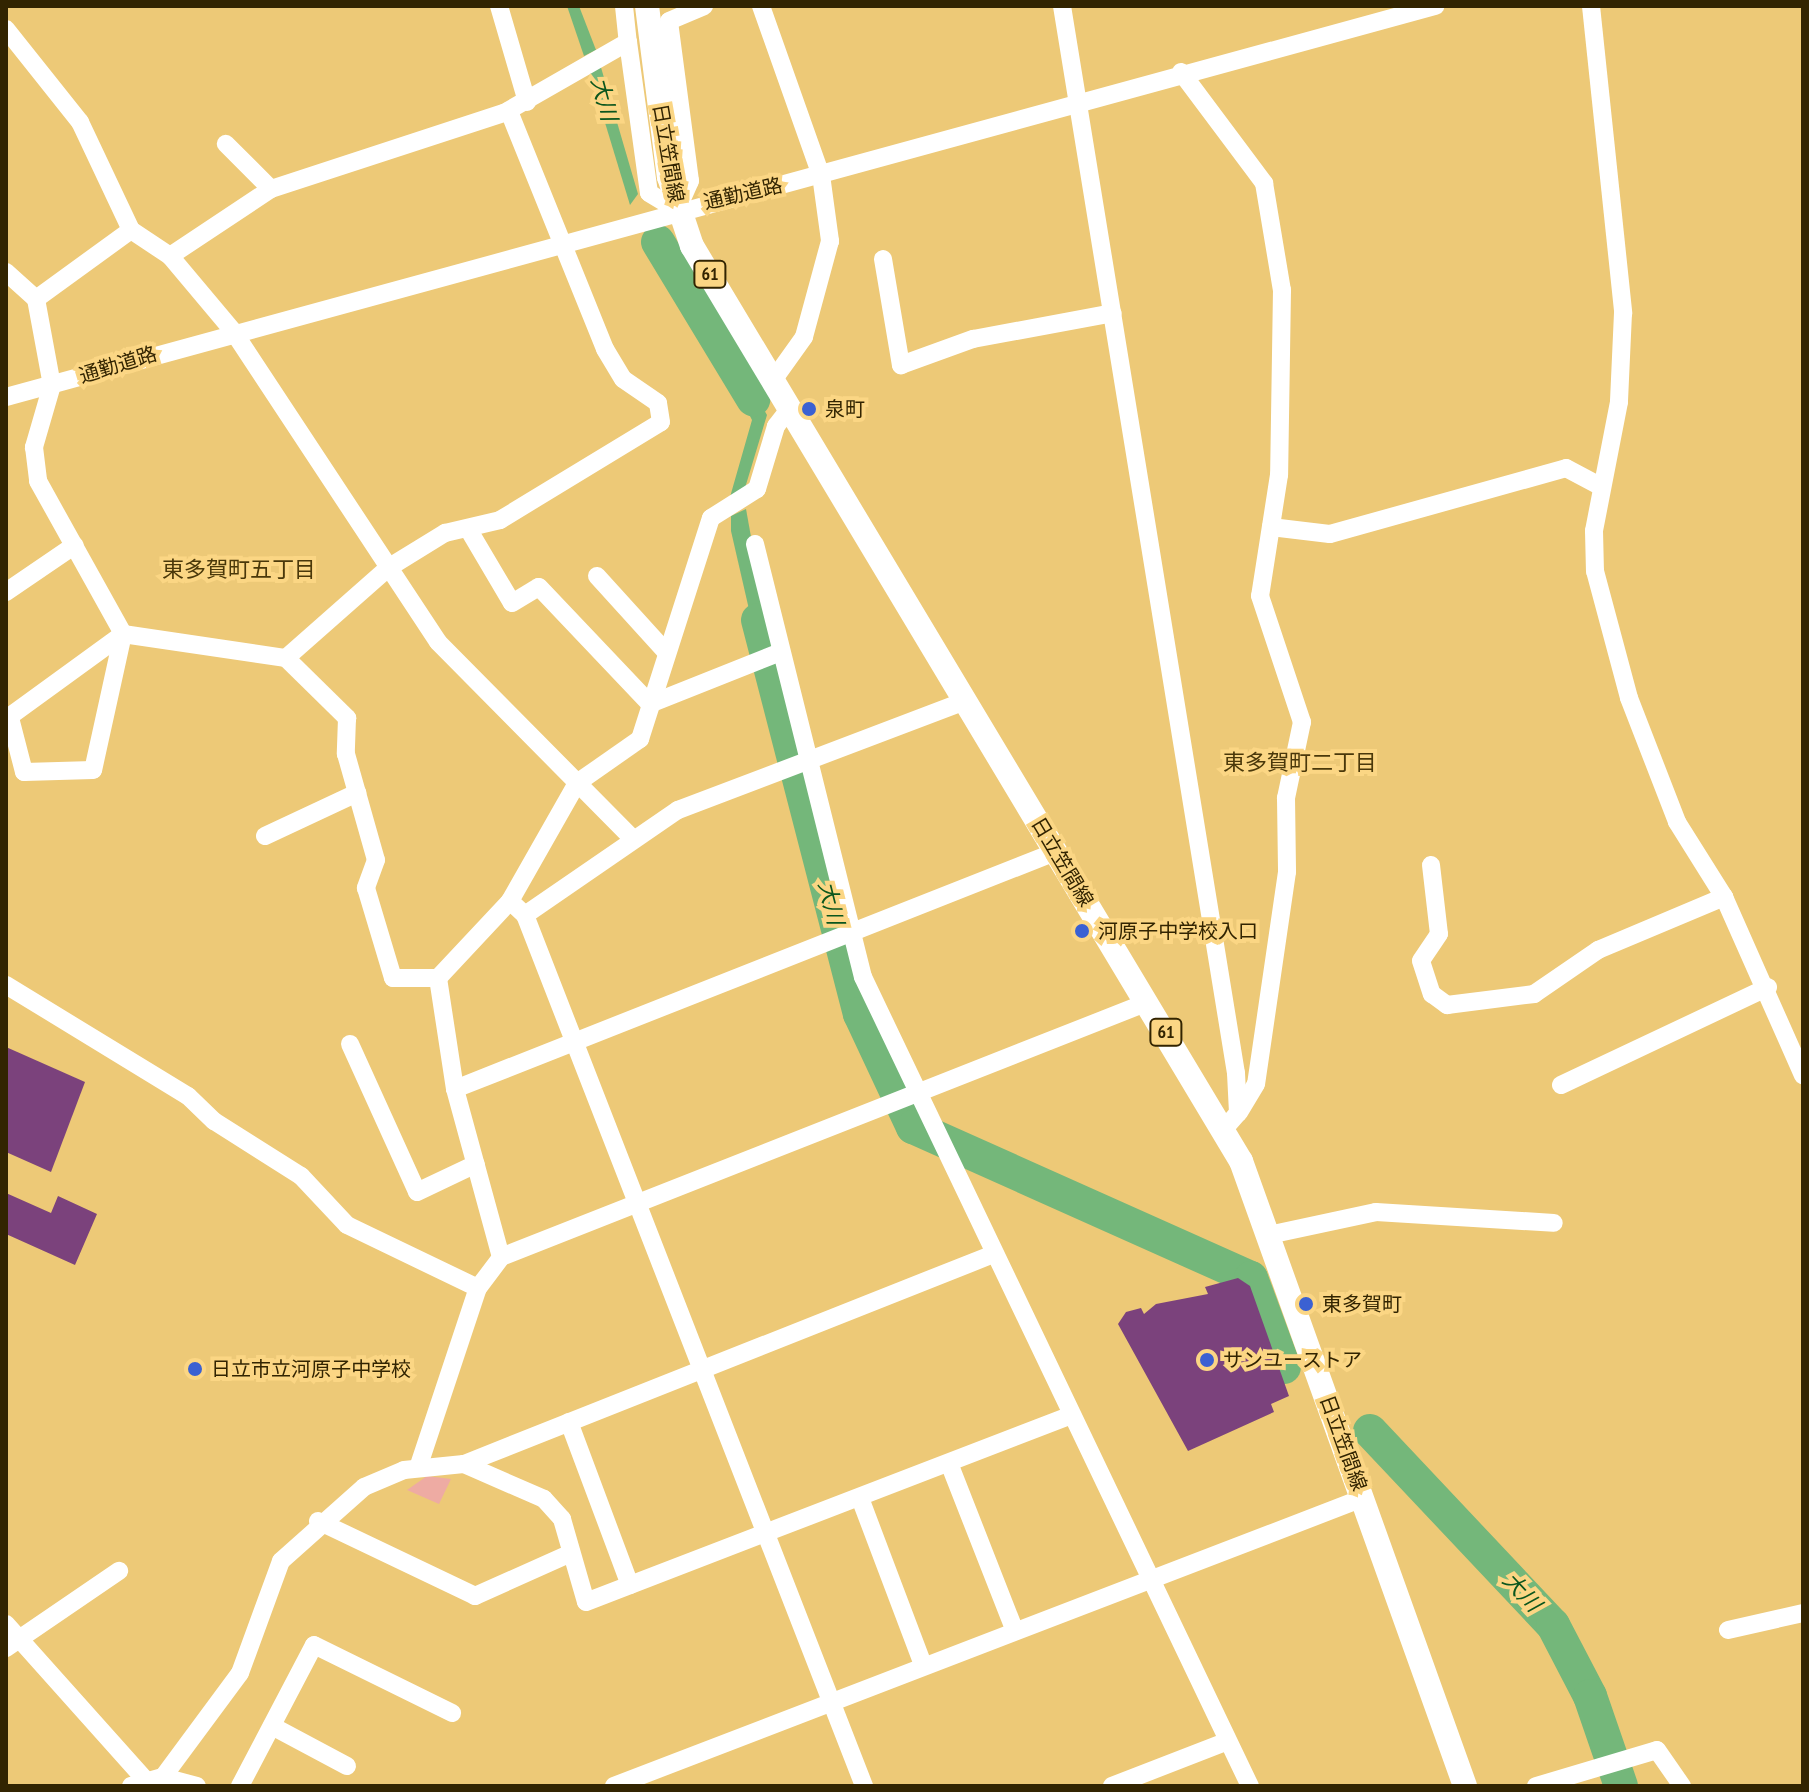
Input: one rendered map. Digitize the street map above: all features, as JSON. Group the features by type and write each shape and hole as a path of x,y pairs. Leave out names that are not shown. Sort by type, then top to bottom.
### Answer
{"main road":[{"name":"日立笠間線","path":"647,6 677,210 1055,852 1148,1002 1231,1121 1465,1786"}],"street":[{"path":"499,6 527,102"},
{"path":"624,6 649,193 677,210 690,181 668,14 704,6"},
{"path":"761,6 821,175 830,241 822,288 804,337 774,379"},
{"path":"1062,6 1113,313 1231,1121"},
{"name":"通勤道路","path":"6,397 233,331 567,243 677,210 821,175 1181,72 1435,6"},
{"path":"1591,6 1623,313 1619,402 1601,487 1595,571 1629,698 1677,822 1724,897 1768,987 1803,1075"},
{"path":"6,29 80,122 131,230 170,256 233,331 438,642 633,839"},
{"path":"170,256 271,189 509,111 628,42"},
{"path":"1181,72 1247,151 1274,226 1283,373 1271,527 1260,596 1266,633 1297,695 1302,722 1286,798 1287,872 1256,1084 1231,1121"},
{"path":"286,658 388,568 445,533 470,532 661,422 658,403 623,379 605,349 567,243 509,111"},
{"path":"226,144 271,189"},
{"path":"36,299 131,230"},
{"path":"883,259 901,365 973,339 1113,313"},
{"path":"6,272 36,299 52,385 34,447 38,481 123,634 93,770 24,772 8,719 123,634 286,658 347,718 346,754 376,860 366,888 393,978 438,978 510,901 577,783 640,739 665,651 711,518 757,489 776,426 791,407"},
{"path":"1271,527 1330,534 1566,468 1601,487"},
{"path":"470,532 512,603 539,587 650,704"},
{"path":"755,544 773,655 843,936 863,977 906,1099 932,1127 991,1255 1250,1786"},
{"path":"6,592 75,545"},
{"path":"597,576 665,651"},
{"path":"650,704 773,655"},
{"path":"525,915 678,810 965,701"},
{"path":"265,836 357,793"},
{"path":"455,1089 574,1039 1055,852"},
{"path":"1431,865 1439,934 1421,961 1432,994 1447,1005 1534,994 1598,950 1724,897"},
{"path":"510,901 525,915 769,1534 828,1700 864,1786"},
{"path":"438,978 455,1089 501,1257"},
{"path":"6,985 188,1096 214,1121 301,1176 347,1225 478,1288"},
{"path":"1561,1085 1768,987"},
{"path":"418,1468 478,1288 501,1257 1148,1002"},
{"path":"350,1044 417,1192 476,1164"},
{"path":"1269,1235 1376,1212 1554,1223"},
{"path":"148,1782 240,1673 281,1561 318,1521 364,1487 418,1468 464,1464 991,1255"},
{"path":"464,1464 544,1499 562,1519 586,1602 1069,1416"},
{"path":"569,1422 630,1585"},
{"path":"949,1463 1015,1631"},
{"path":"860,1498 923,1665"},
{"path":"614,1786 828,1700 1363,1498"},
{"path":"318,1521 475,1596 571,1553"},
{"path":"12,1643 119,1571"},
{"path":"1728,1630 1803,1613"},
{"path":"6,1624 12,1643 148,1782 197,1786"},
{"path":"240,1786 314,1645 452,1713"},
{"path":"272,1726 347,1766"},
{"path":"1112,1786 1228,1741"},
{"path":"1536,1786 1657,1750 1682,1786"}],"shaded area":[{"path":"427,1476 451,1479 439,1504 407,1490"}],"water":[{"path":"567,6 579,6 596,50 584,56"},
{"path":"600,64 638,194 630,205 589,70"},
{"path":"662,242 728,347 716,354 651,247"},
{"path":"733,356 767,415 745,488 730,497 752,420 723,363"},
{"path":"746,509 771,648 759,653 731,531 731,516"}],"building":[{"path":"6,1047 85,1082 51,1172 6,1152"},
{"path":"6,1193 51,1213 58,1196 97,1214 75,1265 6,1234"},
{"name":"サンユーストア","path":"1238,1278 1250,1286 1289,1396 1271,1404 1274,1412 1188,1451 1118,1324 1126,1312 1141,1308 1144,1314 1156,1304 1208,1294 1205,1287"}],"waterway":[{"name":"大川","path":"658,242 753,399"},
{"name":"大川","path":"758,620 860,1014 913,1127 1251,1278 1284,1367"},
{"name":"大川","path":"1370,1431 1553,1625 1590,1696 1621,1786"}],"place":[{"name":"泉町","path":"809,409"},
{"name":"河原子中学校入口","path":"1082,931"},
{"name":"東多賀町","path":"1306,1304"},
{"name":"サンユーストア","path":"1207,1360"},
{"name":"日立市立河原子中学校","path":"195,1369"}],"district":[{"name":"東多賀町五丁目","path":"239,570"},
{"name":"東多賀町二丁目","path":"1300,763"}]}
